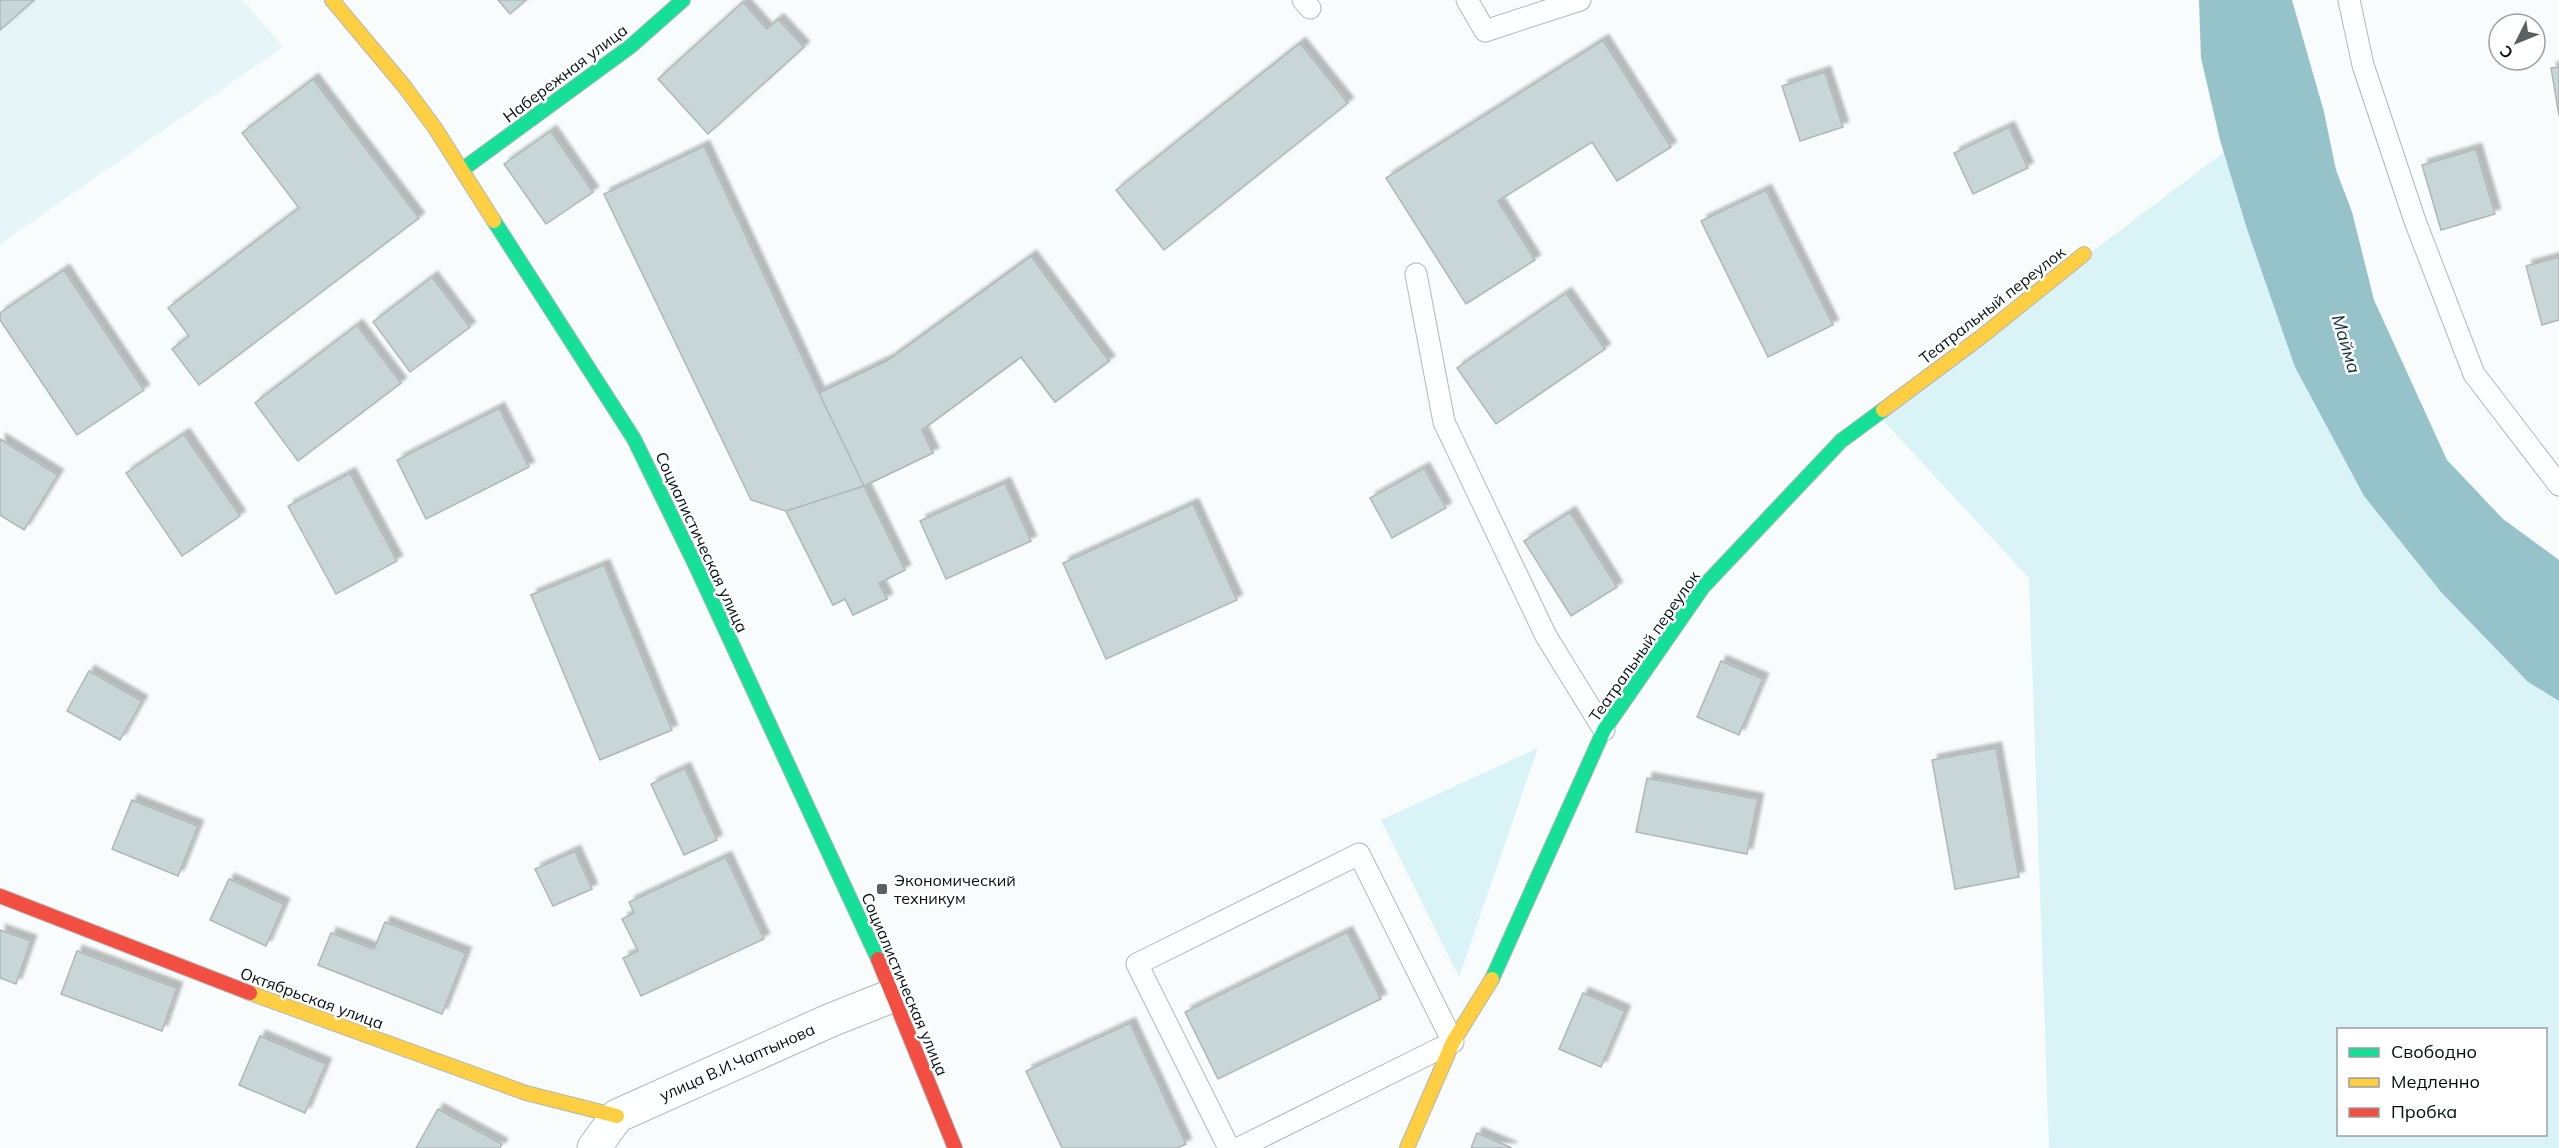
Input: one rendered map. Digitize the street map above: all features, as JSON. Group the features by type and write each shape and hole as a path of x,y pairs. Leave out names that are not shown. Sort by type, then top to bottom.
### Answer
{"street":[{"name":"Социалистическая улица","path":"332,0 404,86 463,169 634,439 695,564 894,995 955,1148"},
{"name":"Набережная улица","path":"463,169 631,46 683,0"},
{"name":"Театральный переулок","path":"1407,1148 1453,1042 1497,971 1604,730 1703,587 1841,441 1981,337 2084,254"},
{"name":"Октябрьская улица","path":"0,896 191,971 526,1094 617,1116"},
{"name":"улица В.И.Чаптынова","path":"617,1116 831,1020 894,995"},
{"path":"594,1148 617,1116"}],"lane":[{"path":"1467,0 1485,31 1580,0"},
{"path":"2349,0 2363,65 2415,221 2474,374 2559,485"},
{"path":"1416,274 1444,422 1546,636 1604,730"},
{"path":"1229,1148 1137,964 1359,854 1453,1042 1239,1148"}],"shaded area":[{"path":"0,0 243,0 283,47 0,244"},
{"path":"2224,152 2247,229 2364,496 2441,592 2528,682 2559,701 2559,1148 2049,1148 2029,578 1877,414"},
{"path":"1538,748 1459,977 1381,820"}],"water":[{"name":"Майма","path":"2199,0 2292,0 2324,112 2336,170 2352,212 2374,300 2447,460 2503,519 2559,560 2559,701 2528,682 2441,592 2364,496 2295,367 2247,229 2220,140 2201,58"}],"building":[{"path":"0,0 34,0 0,30"},
{"path":"498,0 526,0 510,14"},
{"path":"743,2 767,29 778,19 804,47 708,134 658,79"},
{"path":"1603,40 1671,147 1617,181 1592,142 1498,201 1535,260 1466,304 1386,178"},
{"path":"1300,43 1348,103 1164,250 1116,190"},
{"path":"2559,67 2559,116 2551,68"},
{"path":"1825,72 1843,127 1800,141 1782,86"},
{"path":"313,79 419,218 199,385 172,349 189,336 168,308 299,208 242,133"},
{"path":"2009,127 2028,168 1973,194 1954,153"},
{"path":"551,131 593,192 546,224 504,164"},
{"path":"704,146 819,393 888,360 1031,256 1109,361 1055,402 1021,357 922,430 933,453 864,486 905,570 879,583 887,599 853,615 845,599 833,605 786,511 751,500 604,194"},
{"path":"2476,149 2495,214 2441,230 2422,165"},
{"path":"1766,190 1833,325 1768,357 1701,221"},
{"path":"1031,256 1109,361 1055,402 1021,357 922,430 933,453 864,486 819,393 888,360"},
{"path":"2559,257 2559,320 2542,325 2526,266"},
{"path":"64,270 144,390 77,435 0,320 0,313"},
{"path":"432,277 470,327 410,372 373,322"},
{"path":"1566,293 1605,349 1496,424 1457,368"},
{"path":"357,325 401,383 298,461 255,403"},
{"path":"499,408 529,467 426,519 397,460"},
{"path":"184,434 240,516 182,556 126,473"},
{"path":"0,439 58,475 24,530 0,515"},
{"path":"1424,468 1446,508 1392,538 1370,498"},
{"path":"350,473 397,561 336,594 288,506"},
{"path":"1005,483 1031,541 946,579 920,521"},
{"path":"864,486 905,570 879,583 887,599 853,615 845,599 833,605 786,511"},
{"path":"1193,504 1237,600 1106,659 1063,563"},
{"path":"1570,512 1617,587 1571,616 1524,541"},
{"path":"604,565 672,730 600,760 531,595"},
{"path":"1721,661 1763,679 1739,735 1697,717"},
{"path":"89,671 142,701 120,740 67,711"},
{"path":"1996,748 2019,877 1955,889 1932,760"},
{"path":"685,768 717,840 684,855 651,784"},
{"path":"1647,778 1758,799 1747,854 1636,832"},
{"path":"132,800 198,826 178,876 112,849"},
{"path":"575,851 592,889 553,906 535,869"},
{"path":"726,857 764,939 641,996 623,958 638,951 622,919 634,913 629,902"},
{"path":"229,879 284,904 266,946 210,920"},
{"path":"385,922 466,953 442,1014 318,965 331,933 374,949"},
{"path":"0,930 31,941 16,984 0,978"},
{"path":"1347,932 1381,999 1218,1079 1185,1012"},
{"path":"77,951 177,988 162,1031 61,994"},
{"path":"1583,993 1625,1011 1601,1067 1559,1049"},
{"path":"1130,1023 1186,1144 1177,1148 1062,1148 1026,1071"},
{"path":"260,1036 326,1064 305,1113 239,1085"},
{"path":"438,1109 502,1144 500,1148 416,1148"},
{"path":"1477,1133 1512,1148 1471,1148"}],"traffic: fast":[{"path":"463,169 631,46 683,0"},
{"path":"494,221 634,439 695,564 878,959"},
{"path":"1492,979 1604,730 1703,587 1841,441 1883,410"}],"traffic: slow":[{"path":"332,0 404,86 435,128 494,221"},
{"path":"1883,410 1981,337 2084,254"},
{"path":"1407,1148 1453,1042 1492,979"},
{"path":"250,993 526,1093 617,1116"}],"traffic: jam":[{"path":"0,896 250,993"},
{"path":"878,959 955,1148"}],"place":[{"name":"Экономический техникум","path":"882,889"}]}
